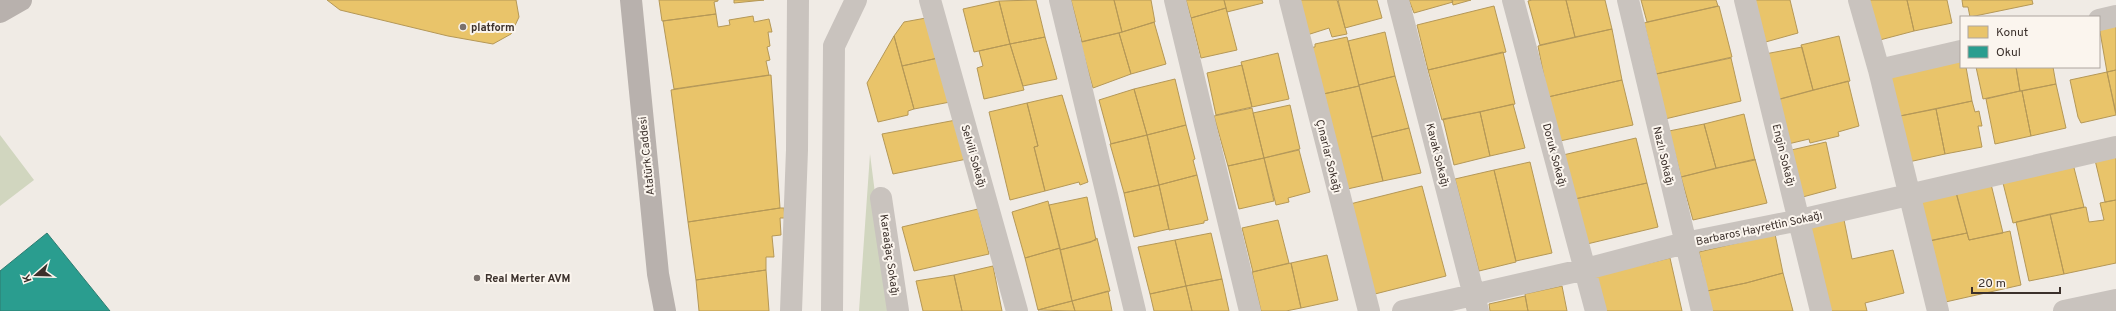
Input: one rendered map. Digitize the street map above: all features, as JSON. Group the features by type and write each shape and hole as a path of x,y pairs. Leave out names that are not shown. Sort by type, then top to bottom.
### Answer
{"main road":[{"name":"Atatürk Caddesi","path":"631,0 658,274 665,311"},
{"path":"650,311 658,274"}],"street":[{"path":"791,311 797,150 798,0"},
{"path":"832,311 834,46 856,0"},
{"name":"Selvili Sokağı","path":"930,0 1017,311"},
{"path":"1060,0 1135,311"},
{"path":"1175,0 1250,311"},
{"name":"Çınarlar Sokağı","path":"1290,0 1369,311"},
{"name":"Kavak Sokağı","path":"1398,0 1476,303"},
{"name":"Doruk Sokağı","path":"1513,0 1596,311"},
{"name":"Nazlı Sokağı","path":"1628,0 1702,311"},
{"name":"Engin Sokağı","path":"1745,0 1800,220 1821,311"},
{"path":"1859,0 1879,70 1938,311"},
{"path":"2100,20 2116,16"},
{"path":"1879,70 1960,51"},
{"name":"Barbaros Hayrettin Sokağı","path":"1403,311 1476,303 1586,269 1685,243 1800,220 2116,147"},
{"name":"Karaağaç Sokağı","path":"881,198 898,311"},
{"path":"2064,311 2116,300"}],"green space":[{"path":"0,135 34,180 0,206"},
{"path":"870,154 890,311 859,311"}],"building: Konut":[{"name":"platform","path":"327,0 516,0 519,17 511,34 493,44 448,36 340,10"},
{"path":"659,0 718,1 714,2 716,14 662,21"},
{"path":"734,0 764,0 734,3"},
{"path":"1036,0 1045,37 1010,44 999,1"},
{"path":"1071,0 1114,0 1122,32 1082,42"},
{"path":"1114,0 1151,0 1155,22 1122,32"},
{"path":"1186,0 1224,0 1226,8 1191,18"},
{"path":"1224,0 1262,0 1263,3 1227,12"},
{"path":"1299,0 1337,0 1347,34 1332,37 1329,28 1307,35"},
{"path":"1338,0 1377,0 1382,18 1345,28"},
{"path":"1409,0 1452,0 1453,2 1414,13"},
{"path":"1452,0 1471,0 1453,5"},
{"path":"1566,0 1575,37 1540,45 1528,1"},
{"path":"1566,0 1605,0 1612,29 1575,37"},
{"path":"1641,0 1716,0 1718,6 1647,22"},
{"path":"1752,0 1790,0 1798,33 1762,43"},
{"path":"1867,0 1907,0 1914,31 1876,41"},
{"path":"1907,0 1947,0 1952,23 1914,31"},
{"path":"1962,0 2032,0 2033,4 1975,16 1970,16 1968,7 1963,7"},
{"path":"999,1 1010,44 974,52 963,9"},
{"path":"1494,6 1506,52 1428,70 1417,25"},
{"path":"1719,6 1732,57 1656,74 1644,23"},
{"path":"1226,8 1237,50 1201,58 1191,18"},
{"path":"716,14 718,27 730,25 729,20 753,16 754,22 769,19 772,32 768,32 770,46 767,47 770,60 766,61 769,75 674,89 663,21"},
{"path":"926,18 938,58 902,66 894,36 904,22"},
{"path":"1154,22 1166,64 1131,74 1119,33"},
{"path":"2116,22 2116,70 2107,72 2100,26"},
{"path":"1612,29 1622,80 1548,97 1538,46"},
{"path":"1385,32 1395,76 1359,85 1348,41"},
{"path":"1119,33 1131,74 1093,88 1080,42"},
{"path":"894,36 914,109 908,111 908,115 878,122 867,83"},
{"path":"1839,36 1850,81 1813,90 1801,45"},
{"path":"1045,37 1057,79 1023,86 1010,44"},
{"path":"1347,37 1359,86 1319,95 1307,48 1315,47 1315,44"},
{"path":"1010,44 1024,90 984,99 977,68 983,66 979,51"},
{"path":"1802,47 1813,90 1776,100 1765,54"},
{"path":"1503,52 1515,104 1442,120 1428,70"},
{"path":"1278,53 1289,99 1252,107 1241,62"},
{"path":"1960,53 1960,68 1966,68 1972,101 1895,117 1884,69"},
{"path":"938,58 950,102 914,109 902,66"},
{"path":"1731,58 1741,101 1665,119 1656,74"},
{"path":"1242,65 1252,107 1216,115 1207,73"},
{"path":"1976,68 2016,68 2020,91 1983,99"},
{"path":"2016,68 2053,68 2056,84 2020,91"},
{"path":"2116,70 2116,113 2107,72"},
{"path":"2107,72 2116,115 2081,123 2078,117 2070,80"},
{"path":"771,75 780,208 688,222 671,90"},
{"path":"1395,76 1409,128 1372,137 1359,85"},
{"path":"1175,79 1186,125 1147,135 1134,89"},
{"path":"1622,80 1633,125 1560,141 1548,97"},
{"path":"1848,81 1859,126 1838,132 1839,136 1810,143 1809,139 1788,144 1777,100"},
{"path":"2056,84 2066,128 2031,136 2022,91"},
{"path":"1359,86 1383,181 1343,190 1319,95"},
{"path":"1134,89 1147,135 1111,144 1099,100"},
{"path":"2022,91 2031,136 1995,144 1986,99"},
{"path":"1062,95 1088,182 1080,185 1079,182 1045,191 1034,147 1038,146 1027,103"},
{"path":"1972,101 1975,112 1979,111 1982,126 1978,126 1982,147 1945,154 1936,109"},
{"path":"1027,103 1038,146 1034,147 1045,191 1010,200 989,112"},
{"path":"1513,104 1525,148 1490,156 1480,112"},
{"path":"1290,105 1300,149 1264,158 1253,113"},
{"path":"1252,108 1264,158 1228,166 1214,116"},
{"path":"1936,109 1945,154 1904,163 1895,117"},
{"path":"1480,112 1490,156 1454,165 1443,119"},
{"path":"1744,114 1755,160 1716,168 1704,124"},
{"path":"956,120 967,159 893,174 882,134"},
{"path":"1704,124 1716,168 1681,177 1669,131"},
{"path":"1186,125 1195,159 1193,160 1197,175 1159,185 1147,135"},
{"path":"1409,128 1421,173 1383,181 1372,137"},
{"path":"1147,135 1159,185 1124,193 1110,144"},
{"path":"1636,138 1647,183 1575,199 1563,155"},
{"path":"1826,142 1836,188 1799,198 1787,151"},
{"path":"1299,150 1310,192 1288,198 1289,202 1276,205 1264,158"},
{"path":"2116,156 2116,200 2105,202 2095,160"},
{"path":"1264,158 1274,201 1239,209 1228,166"},
{"path":"1755,159 1767,203 1693,220 1681,177"},
{"path":"2072,160 2084,207 2013,223 2001,175"},
{"path":"1530,162 1552,253 1516,261 1494,170"},
{"path":"1494,170 1516,262 1479,271 1455,179"},
{"path":"1197,175 1208,220 1204,221 1204,223 1169,230 1159,185"},
{"path":"1990,180 2003,233 1969,240 1955,188"},
{"path":"1647,183 1658,227 1587,244 1575,199"},
{"path":"1159,185 1169,229 1134,237 1124,193"},
{"path":"1422,186 1446,276 1371,295 1350,204"},
{"path":"1956,193 1967,233 1930,241 1917,196"},
{"path":"1087,197 1096,240 1060,250 1049,205"},
{"path":"2116,200 2116,263 2064,274 2050,214 2086,207 2089,222 2104,220 2100,203"},
{"path":"1048,201 1060,248 1025,258 1012,212"},
{"path":"784,208 785,218 780,218 781,235 772,236 774,257 766,257 766,270 696,280 688,222"},
{"path":"978,209 989,254 914,271 902,227"},
{"path":"2050,214 2064,274 2029,281 2016,222"},
{"path":"1843,215 1852,259 1893,250 1904,293 1865,303 1867,311 1824,311 1802,225"},
{"path":"1278,220 1289,263 1253,272 1242,228"},
{"path":"2010,231 2021,285 1941,303 1928,241 1967,233 1969,240"},
{"path":"1211,233 1222,279 1186,286 1175,240"},
{"path":"1775,234 1783,273 1746,283 1707,291 1699,252"},
{"path":"1097,238 1110,291 1072,301 1060,250 1091,242"},
{"path":"1175,240 1186,286 1150,294 1138,247"},
{"path":"1060,248 1072,301 1038,310 1025,258"},
{"path":"1327,255 1338,300 1301,308 1291,263"},
{"path":"1670,258 1682,311 1601,311 1594,276"},
{"path":"1291,263 1301,308 1286,311 1261,311 1252,272"},
{"path":"993,266 1002,311 962,311 954,275"},
{"path":"766,270 769,311 699,311 696,280"},
{"path":"1783,273 1793,311 1712,311 1707,291 1746,283"},
{"path":"954,275 962,311 923,311 916,281"},
{"path":"1222,279 1229,311 1192,311 1186,286"},
{"path":"1186,286 1192,311 1154,311 1150,294"},
{"path":"1562,286 1567,311 1528,311 1525,294"},
{"path":"1108,291 1112,311 1075,311 1072,301"},
{"path":"1525,296 1528,311 1490,311 1489,304"},
{"path":"1072,301 1075,311 1038,310 1060,304"}],"building: Okul":[{"path":"47,233 110,311 0,311 0,271"}],"place":[{"name":"platform","path":"463,27"},
{"name":"Real Merter AVM","path":"477,278"}]}
